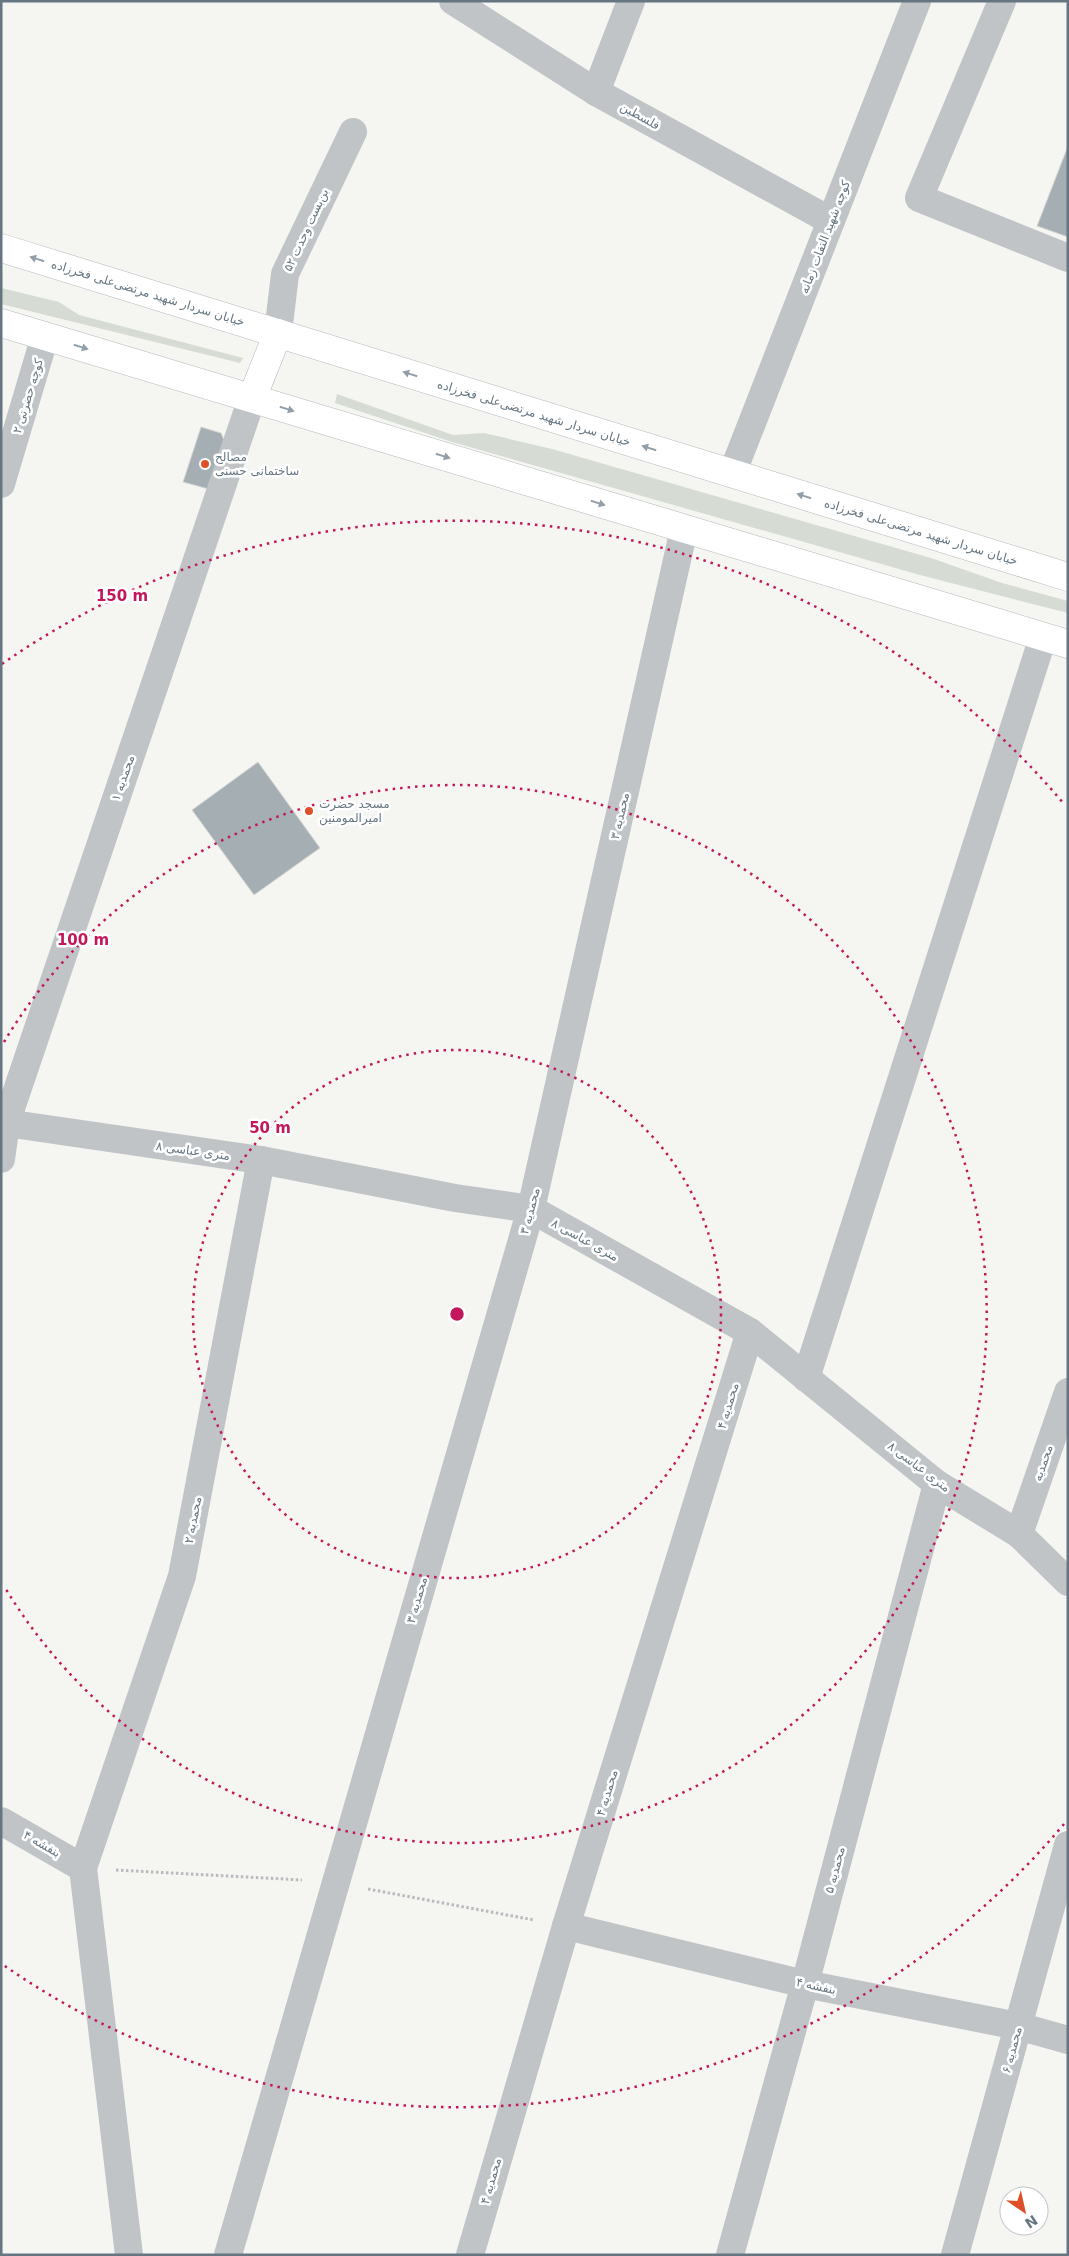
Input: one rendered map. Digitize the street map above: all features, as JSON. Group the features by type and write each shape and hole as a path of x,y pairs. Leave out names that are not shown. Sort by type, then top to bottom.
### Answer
{"main road":[{"name":"خیابان سردار شهید مرتضی‌علی فخرزاده","path":"1,248 1068,577"},
{"path":"1,323 1055,641"},
{"path":"252,398 278,333"}],"street":[{"name":"فلسطین","path":"453,1 596,92 831,221"},
{"path":"596,92 631,1"},
{"name":"کوچه شهید التفات زمانه","path":"732,474 917,1"},
{"path":"1002,1 919,198 1068,258"},
{"name":"بن‌بست وحدت ۵۲","path":"278,333 285,274 353,132"},
{"name":"کوچه حضرتی ۲","path":"1,484 46,336"},
{"name":"محمدیه ۱","path":"1,1159 6,1123 252,398"},
{"name":"محمدیه ۳","path":"228,2255 531,1209 684,528"},
{"path":"806,1378 1055,641"},
{"name":"۸ متری عباسی","path":"6,1123 260,1160 446,1196 531,1209 750,1332 938,1484 1019,1534 1068,1582"},
{"name":"محمدیه ۲","path":"83,1868 182,1576 260,1160"},
{"name":"محمدیه ۴","path":"470,2255 566,1926 750,1332"},
{"name":"محمدیه","path":"1019,1534 1068,1392"},
{"name":"محمدیه ۵","path":"730,2255 805,1984 938,1484"},
{"name":"بنفشه ۴","path":"1,1821 83,1868"},
{"name":"محمدیه ۶","path":"955,2255 1068,1845"},
{"path":"83,1868 129,2255"},
{"name":"بنفشه ۴","path":"566,1926 805,1984 1018,2026 1068,2040"}],"shaded area":[{"path":"1,288 59,302 79,315 243,358 240,363 1,304"},
{"path":"337,394 453,435 484,433 552,449 931,558 1002,583 1068,601 1068,613 920,575 452,442 335,403"}],"building":[{"path":"1068,146 1068,237 1037,226"},
{"name":"مصالح ساختمانی حسنی","path":"201,427 221,433 226,445 212,490 183,482"},
{"path":"258,762 320,848 254,895 192,810"}],"place":[{"name":"مصالح ساختمانی حسنی","path":"205,464"},
{"name":"مسجد حضرت امیرالمومنین","path":"309,811"}]}
